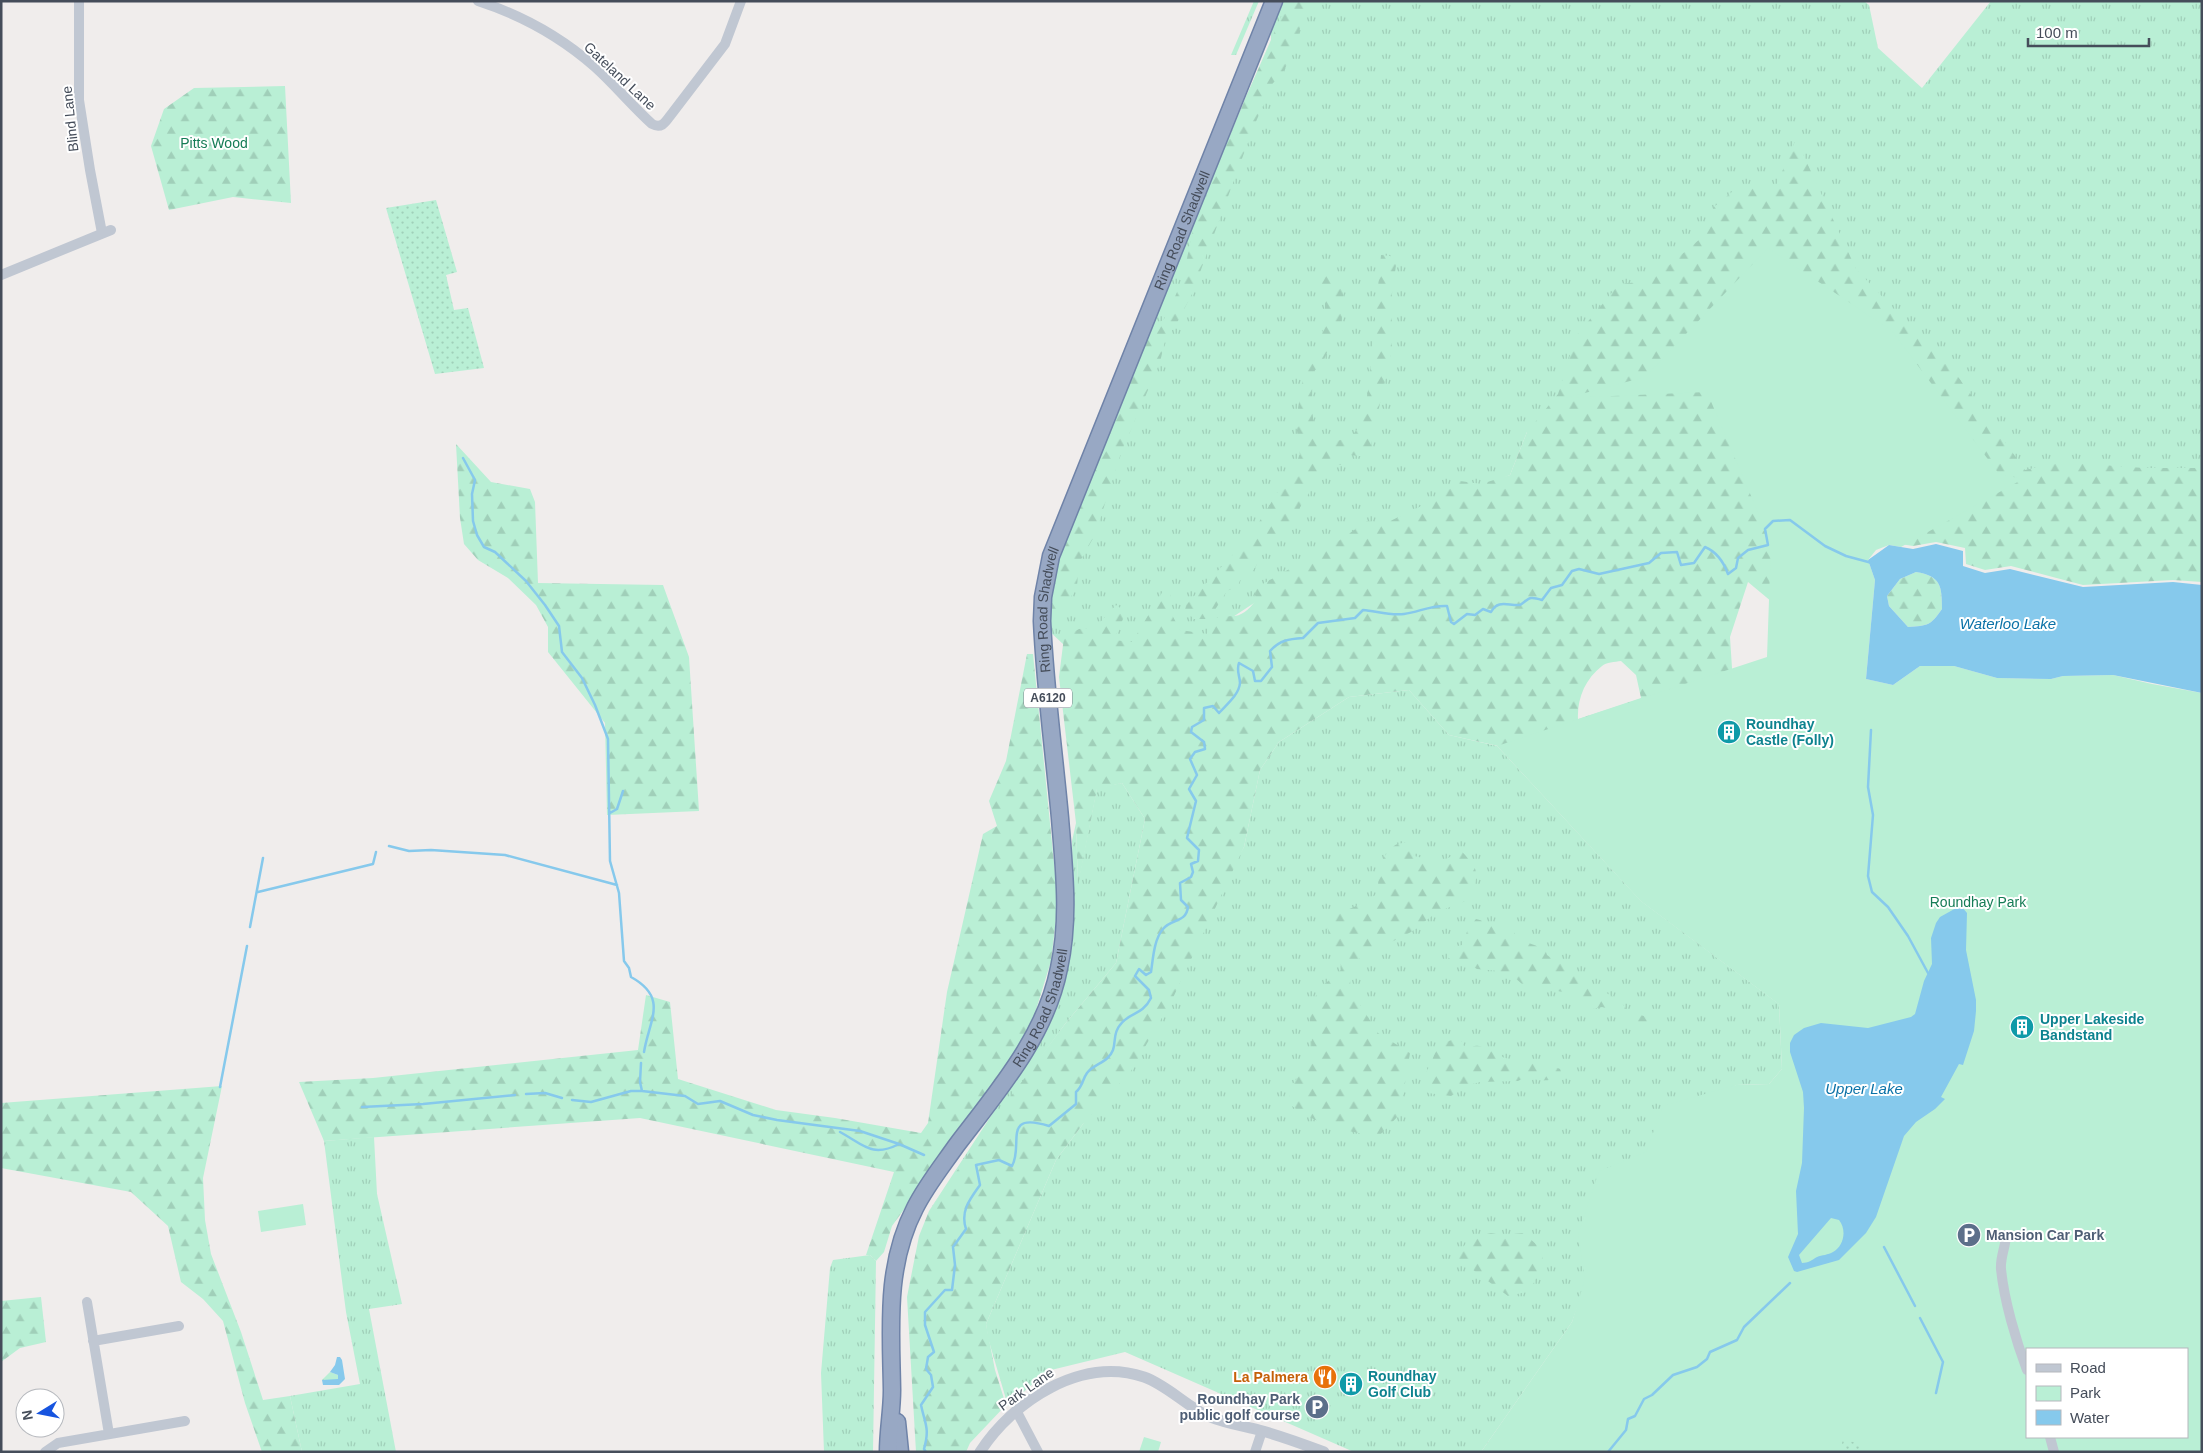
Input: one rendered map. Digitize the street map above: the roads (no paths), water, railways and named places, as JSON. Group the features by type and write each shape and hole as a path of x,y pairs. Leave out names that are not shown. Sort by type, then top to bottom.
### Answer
{"highway":[{"name":"Ring Road Shadwell","path":"888,1452 892,1393 890,1301 895,1269 905,1230 931,1181 1015,1066 1032,1038 1046,1010 1059,969 1063,940 1065,882 1042,620 1043,597 1050,556 1274,1"},
{"name":"Ring Road Shadwell","path":"892,1393 899,1429 900,1452"}],"street":[{"name":"Blind Lane","path":"1,276 107,232 90,170 80,100 79,1"},
{"name":"Gateland Lane","path":"478,1 532,23 562,42 595,67 652,124 658,126 664,124 725,44 741,1"},
{"path":"2006,1235 2001,1256 2001,1268 2016,1337 2026,1367"},
{"path":"87,1302 109,1434"},
{"path":"93,1341 179,1327"},
{"name":"Park Lane","path":"980,1452 989,1438 1017,1412 1064,1380 1083,1374 1104,1371 1145,1378 1209,1417 1262,1431 1324,1452"},
{"path":"1017,1412 1038,1452"},
{"path":"45,1452 58,1443 185,1421"},
{"path":"1255,1452 1262,1431"},
{"path":"2050,1438 2054,1452"}],"water":[{"name":"Waterloo Lake","path":"1936,544 1963,551 1963,566 1985,573 2010,569 2083,587 2173,582 2202,585 2202,693 2113,675 2063,676 2051,679 1997,678 1954,666 1920,666 1893,685 1866,679 1875,580 1868,560 1889,545 1913,549","holes":["1916,572 1931,576 1938,583 1942,609 1928,624 1908,627 1889,606 1887,596 1900,579"]},
{"name":"Upper Lake","path":"1958,907 1962,907 1967,913 1966,950 1976,1000 1976,1011 1974,1031 1963,1065 1959,1064 1941,1097 1945,1099 1935,1109 1916,1122 1904,1136 1876,1217 1866,1233 1839,1260 1797,1272 1794,1271 1788,1257 1798,1234 1796,1191 1802,1163 1804,1108 1803,1092 1790,1052 1790,1043 1794,1035 1804,1028 1821,1023 1868,1028 1911,1017 1915,1014 1924,981 1932,964 1931,938 1940,917","holes":["1831,1218 1839,1220 1844,1233 1840,1246 1831,1253 1802,1263 1799,1255"]},
{"path":"337,1357 340,1357 342,1360 345,1379 339,1385 323,1385 322,1380 338,1379 338,1375 330,1372 335,1365"}],"waterway":[{"path":"463,458 475,480 472,494 473,521 477,535 484,547 495,552 526,581 559,626 562,652 582,678 608,739 610,861 619,893 624,961 629,968 631,977 643,985 650,993 654,1010 644,1052"},
{"path":"926,1452 924,1449 927,1431 921,1405 933,1387 931,1375 926,1369 928,1357 934,1352 925,1325 925,1312 945,1290 952,1290 955,1265 953,1247 966,1229 964,1223 965,1211 980,1185 976,1165 999,1160 1012,1166 1015,1158 1019,1127 1025,1123 1049,1126 1076,1104 1076,1092 1087,1073 1111,1054 1118,1028 1127,1018 1144,1008 1151,998 1149,990 1135,976 1139,969 1146,975 1151,972 1154,949 1160,933 1170,923 1185,916 1188,907 1181,900 1180,883 1191,877 1193,872 1191,864 1198,861 1199,850 1187,838 1196,801 1189,789 1197,775 1190,759 1195,752 1205,749 1204,742 1191,732 1192,727 1204,720 1204,708 1213,706 1219,713 1235,696 1240,683 1239,663 1253,671 1255,681 1261,681 1272,667 1270,651 1277,644 1303,638 1318,623 1355,618 1363,610 1399,614 1447,606 1451,622 1454,624 1467,614 1475,615 1483,609 1491,612 1500,604 1520,605 1532,598 1542,600 1551,588 1562,585 1572,571 1579,569 1599,574 1649,563 1661,553 1677,552 1681,565 1694,563 1705,547 1720,558 1728,574 1736,568 1738,558 1748,550 1768,545 1765,529 1773,521 1790,520 1825,546 1846,556 1872,563"},
{"path":"1871,730 1868,787 1873,815 1868,876 1872,892 1888,907 1908,936 1928,973"},
{"path":"610,813 617,809 623,791"},
{"path":"389,846 409,851 431,850 505,855 617,885"},
{"path":"258,892 373,864 376,852"},
{"path":"250,927 263,858"},
{"path":"220,1087 247,946"},
{"path":"641,1063 640,1082 642,1091"},
{"path":"572,1100 591,1102 631,1091 642,1091 685,1096 698,1104 720,1101 753,1115 860,1131 899,1144 924,1155"},
{"path":"526,1094 545,1093 562,1098"},
{"path":"362,1107 423,1104 515,1095"},
{"path":"840,1132 875,1150 882,1150 899,1144"},
{"path":"1884,1247 1915,1306"},
{"path":"1608,1452 1626,1430 1628,1419 1635,1416 1644,1399 1652,1395 1673,1375 1697,1367 1707,1359 1710,1352 1737,1340 1744,1327 1790,1283"},
{"path":"1920,1318 1943,1362 1936,1393"}],"place":[{"name":"Roundhay Castle (Folly)","path":"1729,732"},
{"name":"Upper Lakeside Bandstand","path":"2022,1027"},
{"name":"Mansion Car Park","path":"1969,1235"},
{"name":"La Palmera","path":"1325,1377"},
{"name":"Roundhay Golf Club","path":"1351,1384"},
{"name":"Roundhay Park public golf course","path":"1317,1407"}],"park label":[{"name":"Pitts Wood","path":"214,143"},
{"name":"Roundhay Park","path":"1978,902"}]}
